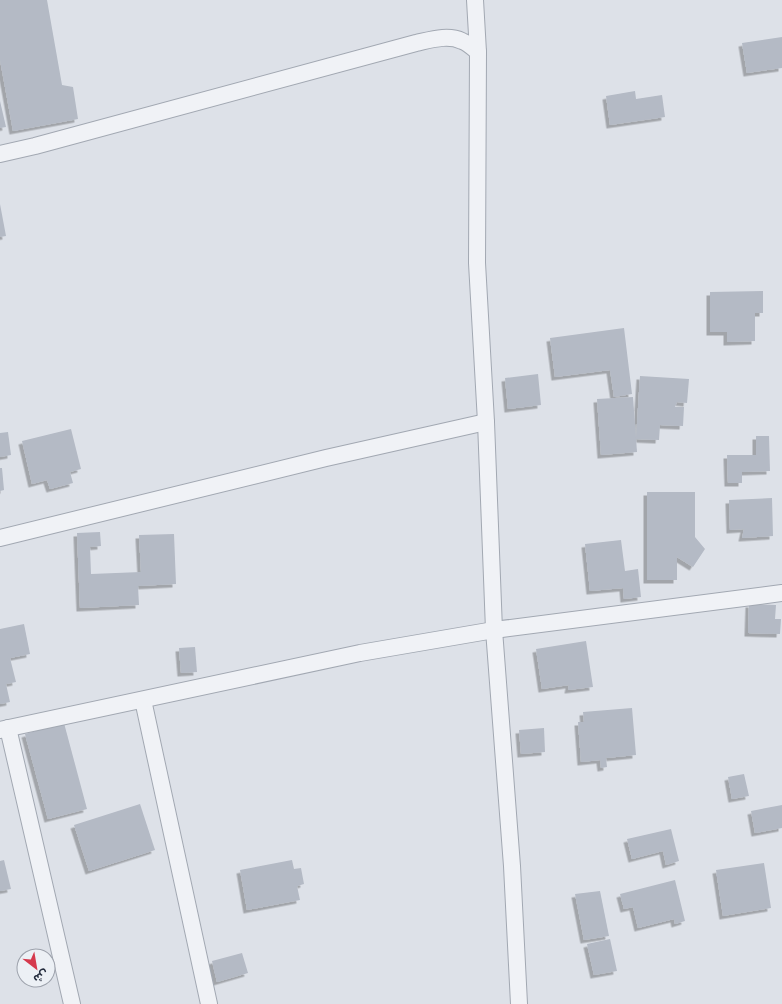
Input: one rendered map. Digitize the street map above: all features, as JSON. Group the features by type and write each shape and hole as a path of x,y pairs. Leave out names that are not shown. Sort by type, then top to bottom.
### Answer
{"street":[{"path":"475,0 478,52 476,263 486,422 494,630 512,866 519,1004"},
{"path":"0,154 35,146 416,43 443,38 454,38 462,41 478,52"},
{"path":"0,538 326,458 486,422"},
{"path":"72,1004 4,729 360,653 494,630 782,593"},
{"path":"143,700 209,1004"}],"building":[{"path":"0,0 47,0 62,85 73,87 78,119 13,131 0,60"},
{"path":"782,37 782,68 747,73 742,43"},
{"path":"635,91 636,99 662,95 665,117 610,125 606,96"},
{"path":"0,101 6,127 0,128"},
{"path":"0,204 6,236 0,237"},
{"path":"763,291 763,313 755,313 755,341 727,342 727,332 710,332 710,292"},
{"path":"624,328 632,394 614,397 610,370 555,377 550,338"},
{"path":"538,374 541,405 508,409 505,378"},
{"path":"640,376 689,379 687,403 677,402 675,407 684,407 683,426 660,425 659,440 636,439"},
{"path":"633,397 637,452 601,455 597,399"},
{"path":"71,429 81,469 70,472 73,483 50,489 47,480 32,484 22,441"},
{"path":"8,432 11,455 0,457 0,433"},
{"path":"756,436 769,436 770,471 742,472 742,483 728,483 727,455 756,455"},
{"path":"0,468 2,468 4,490 0,491"},
{"path":"647,492 695,492 695,537 705,549 693,567 677,557 677,580 647,580"},
{"path":"772,498 773,536 742,538 744,529 730,530 729,500"},
{"path":"100,532 101,546 90,547 91,574 141,572 139,535 174,534 176,584 138,586 139,605 80,608 77,533"},
{"path":"621,540 625,571 638,569 641,597 624,599 623,588 590,591 585,544"},
{"path":"749,604 776,605 775,619 781,619 780,634 748,633"},
{"path":"24,624 30,654 10,658 16,682 6,684 10,702 0,704 0,629"},
{"path":"586,641 593,687 568,690 569,685 542,689 536,649"},
{"path":"195,647 197,672 181,673 179,648"},
{"path":"632,708 636,755 606,758 607,767 601,768 600,760 581,762 578,722 584,722 583,712"},
{"path":"64,723 87,809 48,819 25,734"},
{"path":"544,728 545,752 521,754 519,730"},
{"path":"744,774 749,796 732,799 728,777"},
{"path":"140,804 155,850 89,871 74,825"},
{"path":"782,805 782,828 755,833 751,811"},
{"path":"671,829 679,861 666,865 663,851 632,859 627,839"},
{"path":"4,860 11,889 0,891 0,861"},
{"path":"292,860 294,869 301,868 304,884 297,886 300,900 247,910 240,870"},
{"path":"764,863 771,908 723,916 716,870"},
{"path":"675,880 685,921 675,924 674,919 638,928 633,907 624,909 620,894"},
{"path":"600,891 609,936 584,940 575,894"},
{"path":"610,939 617,971 594,975 587,944"},
{"path":"242,953 248,973 217,982 212,961"}]}
